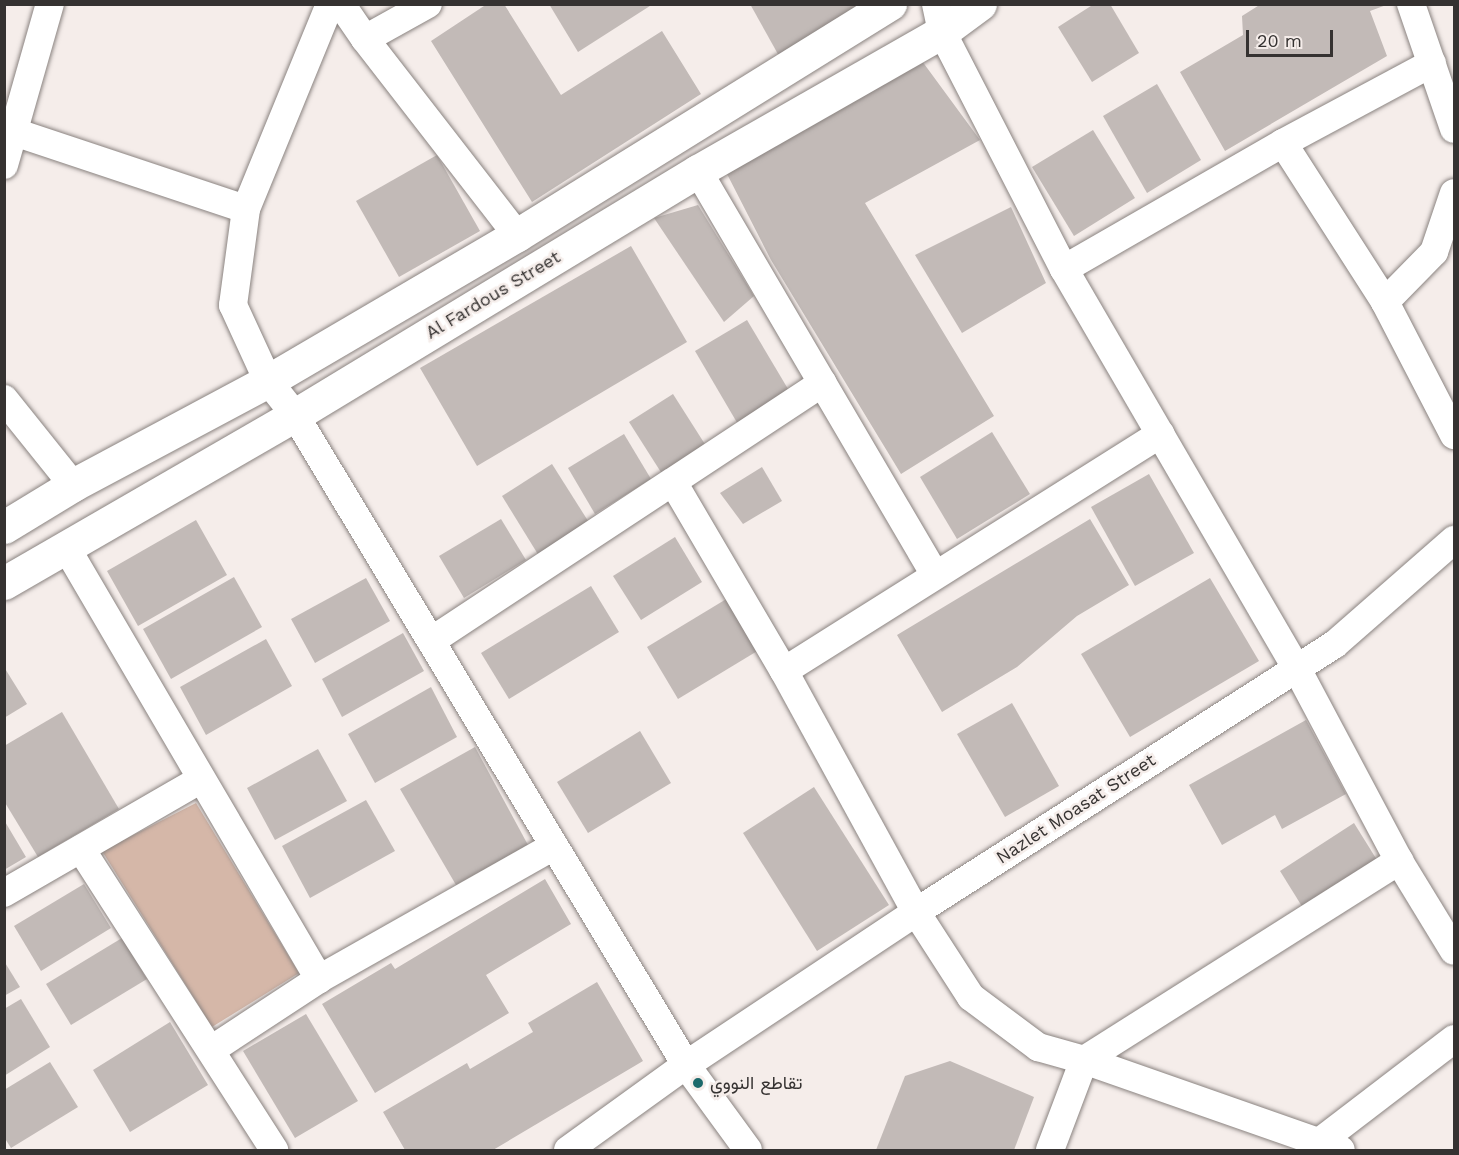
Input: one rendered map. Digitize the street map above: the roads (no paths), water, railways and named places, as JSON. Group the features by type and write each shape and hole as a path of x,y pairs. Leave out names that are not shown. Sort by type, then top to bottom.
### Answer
{"main road":[{"path":"4,527 74,485 268,381 517,235 890,4"},
{"name":"Al Fardous Street","path":"4,583 295,415 699,171 939,18 980,4"}],"street":[{"path":"4,165 50,4"},
{"path":"330,4 246,209 233,305 268,381 295,415 686,1065 748,1150"},
{"path":"341,4 365,39 517,235"},
{"path":"365,39 428,4"},
{"path":"1412,4 1455,129"},
{"path":"939,18 1064,269 1296,667 1399,861 1455,951"},
{"path":"1064,269 1283,143 1432,63"},
{"path":"14,132 246,209"},
{"path":"1283,143 1385,302 1455,435"},
{"path":"699,171 935,575"},
{"path":"1385,302 1434,252 1455,193"},
{"path":"430,640 823,383"},
{"path":"4,399 74,485"},
{"path":"784,671 1161,434"},
{"path":"673,482 784,671 916,912 971,997 1038,1047 1084,1060 1325,1148 1455,1039"},
{"name":"Nazlet Moasat Street","path":"568,1150 686,1065 916,912 1335,644 1455,540"},
{"path":"66,547 200,780 319,980"},
{"path":"4,893 200,780"},
{"path":"211,1050 319,980 554,846"},
{"path":"81,849 274,1150"},
{"path":"1050,1150 1084,1060 1399,861"}],"place":[{"name":"تقاطع النووي","path":"698,1083"}]}
